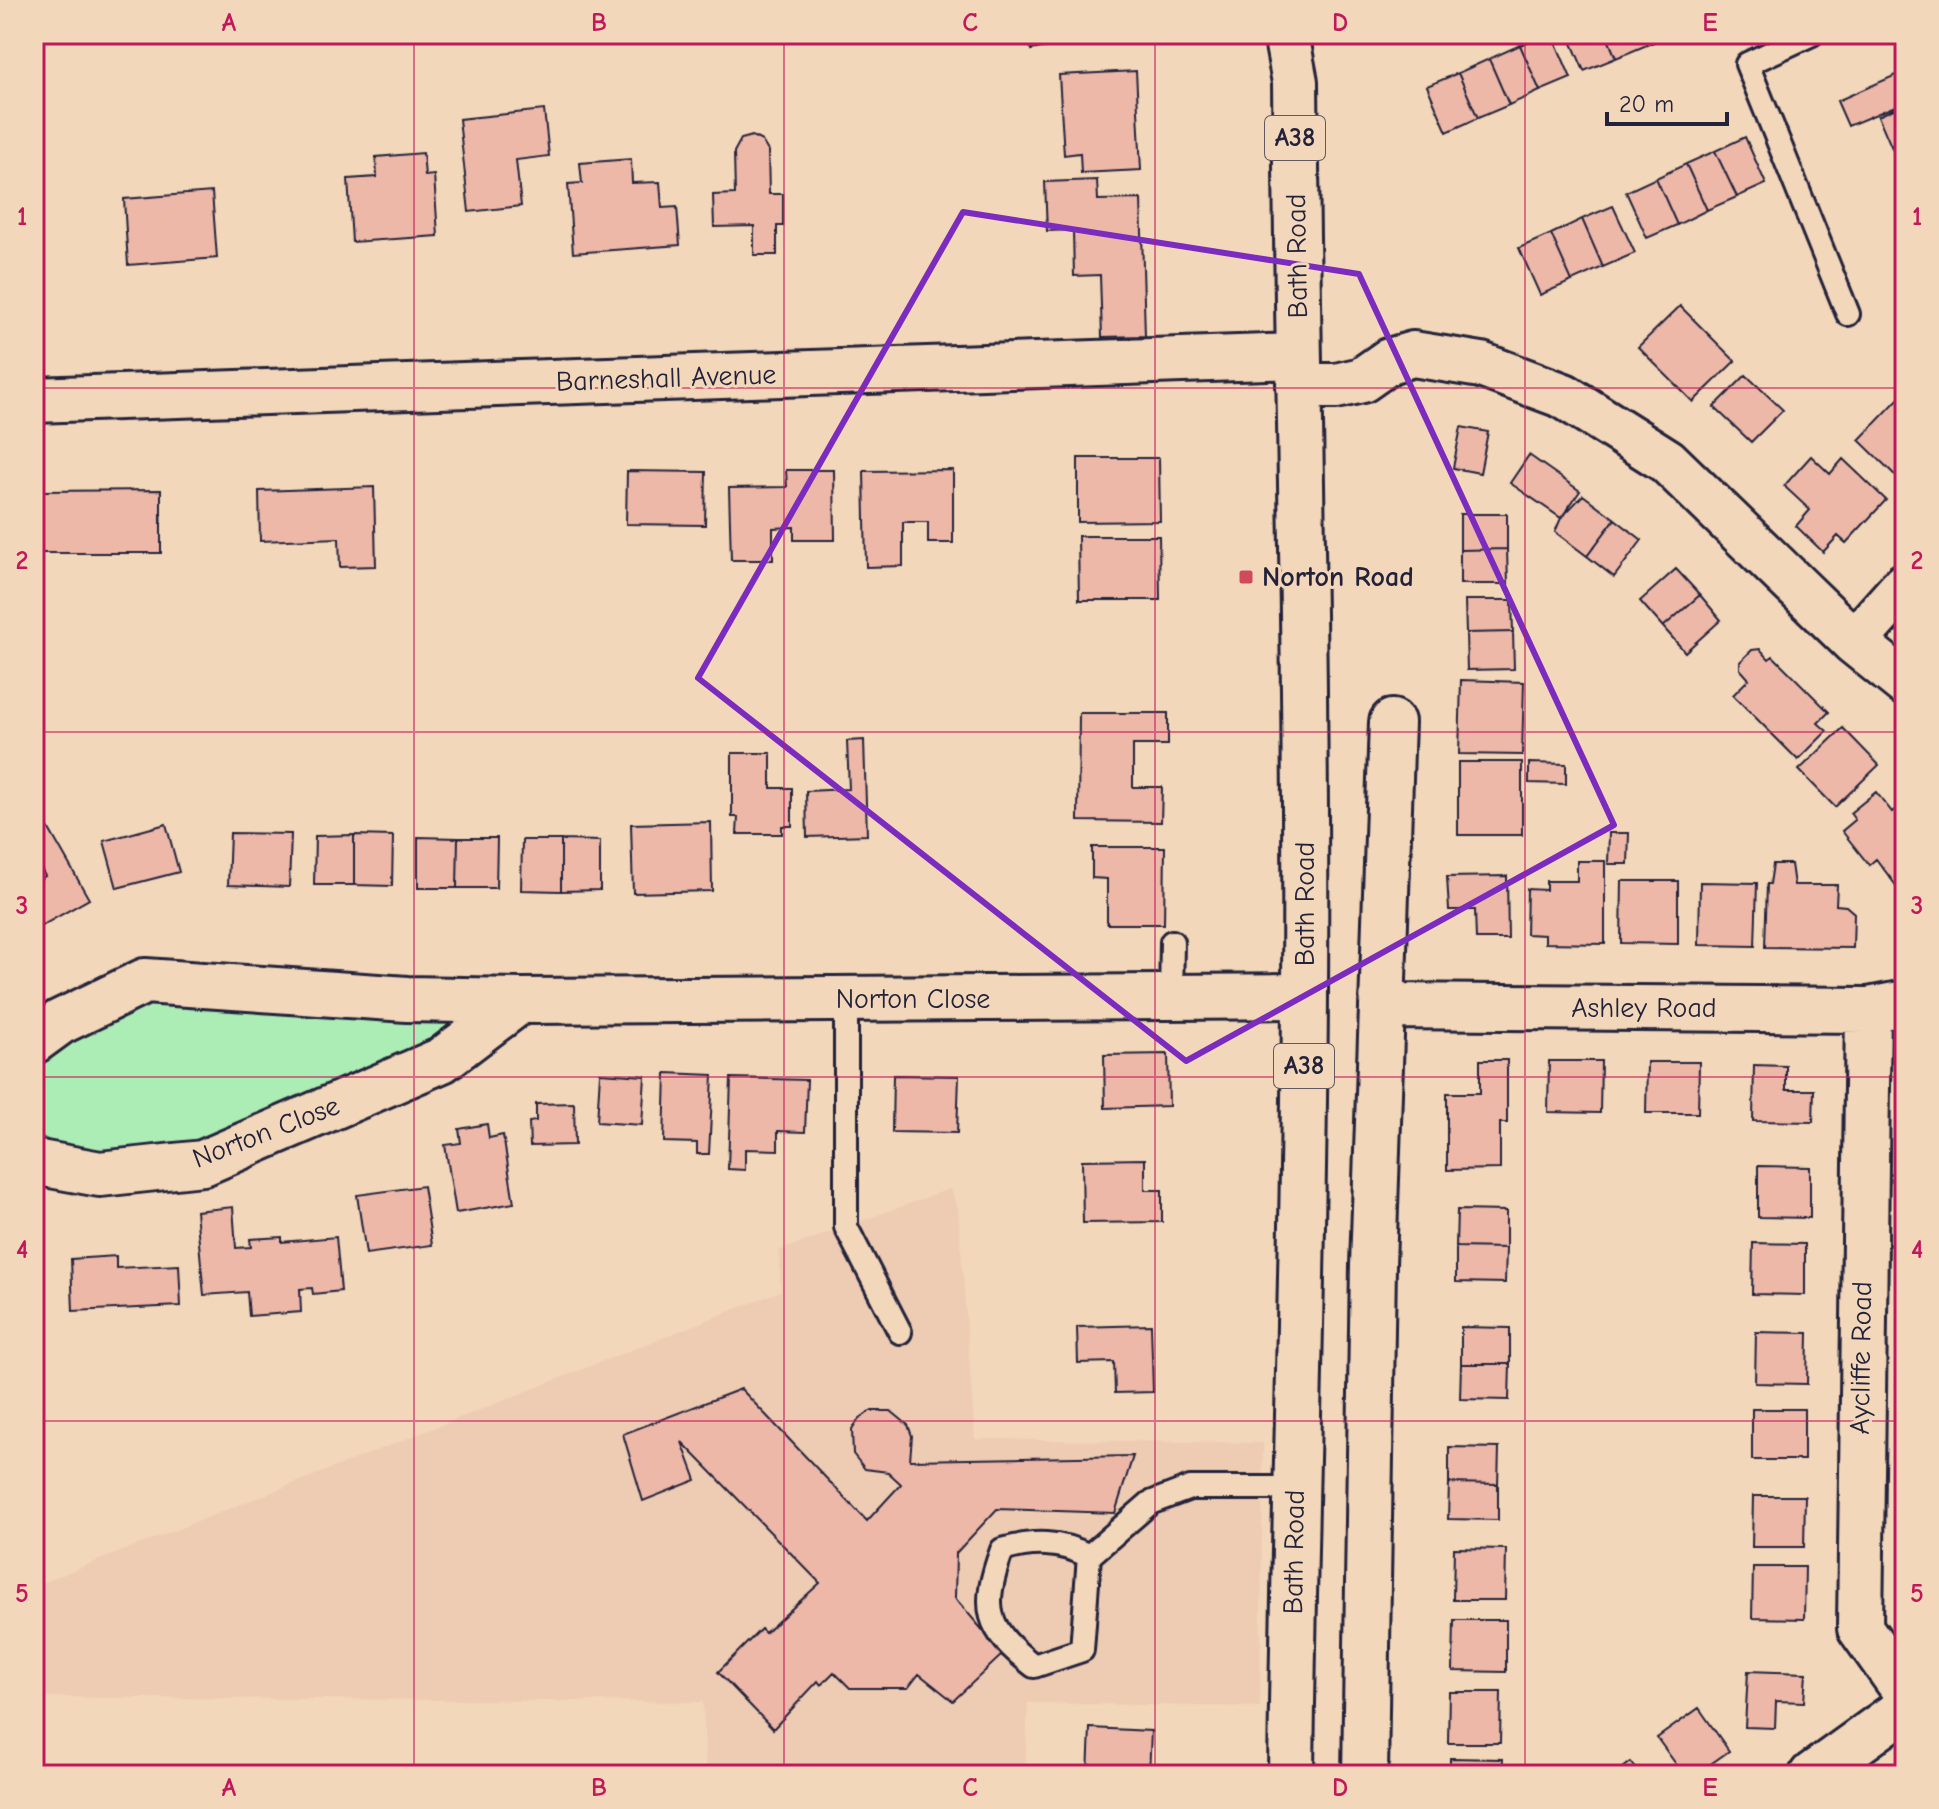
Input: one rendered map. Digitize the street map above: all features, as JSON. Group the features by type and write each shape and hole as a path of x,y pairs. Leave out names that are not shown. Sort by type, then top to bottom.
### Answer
{"street":[{"name":"Bath Road","path":"1286,34 1295,82 1298,371 1305,598 1305,996 1291,1775"},
{"path":"1298,371 1336,386 1362,380 1389,361 1413,354 1481,365 1564,396 1667,461 1854,642 1905,683"},
{"name":"Barneshall Avenue","path":"34,400 1298,371"},
{"path":"1854,642 1905,585"},
{"path":"1365,1775 1373,1265 1392,722"},
{"name":"Norton Close","path":"34,1041 60,1022 145,981 407,999 520,1001 1305,996"},
{"name":"Norton Close","path":"34,1162 100,1174 203,1163 442,1060 520,1001"},
{"name":"Ashley Road","path":"1383,1006 1886,1006"},
{"name":"Aycliffe Road","path":"1886,1006 1860,1628 1905,1691"},
{"path":"1812,1775 1905,1708"}],"lane":[{"path":"1812,34 1747,64 1848,314"},
{"path":"1171,997 1172,942"},
{"path":"846,999 846,1227 900,1332"},
{"path":"1089,1556 1067,1545 1026,1543 1002,1550 991,1579 989,1610 1004,1643 1034,1666 1082,1650 1089,1556 1150,1503 1190,1488 1295,1488"}],"highlighted area":[{"path":"963,212 1359,274 1614,825 1186,1061 698,678"}],"shaded area":[{"path":"950,1189 958,1208 975,1439 1263,1443 1260,1707 1028,1703 1025,1775 706,1775 703,1702 34,1697 34,1586 781,1291 779,1251"}],"green space":[{"path":"165,995 464,1013 413,1053 187,1148 72,1154 34,1132 34,1069 56,1044"}],"building":[{"path":"1027,34 1112,34 1031,50"},
{"path":"1552,34 1571,78 1540,91 1520,45"},
{"path":"1568,34 1606,34 1616,58 1584,71"},
{"path":"1606,34 1642,34 1647,45 1616,58"},
{"path":"1642,34 1672,34 1647,45"},
{"path":"1520,45 1540,91 1509,105 1489,59"},
{"path":"1489,59 1509,105 1478,118 1458,73"},
{"path":"1136,71 1141,170 1081,173 1080,153 1064,155 1059,75"},
{"path":"1905,71 1905,102 1848,126 1837,101"},
{"path":"1458,73 1478,118 1447,132 1427,86"},
{"path":"1905,104 1905,139 1891,146 1878,116"},
{"path":"544,110 549,156 516,160 521,206 469,212 459,119"},
{"path":"752,136 762,141 768,151 769,194 783,194 783,226 777,226 777,255 754,255 754,226 714,227 713,195 735,194 734,152 741,139"},
{"path":"1745,137 1766,184 1737,197 1715,151"},
{"path":"1905,139 1905,174 1904,175 1891,146"},
{"path":"1715,151 1737,197 1707,210 1686,164"},
{"path":"423,153 425,176 434,175 438,236 352,242 348,179 377,177 376,157"},
{"path":"631,159 632,183 660,182 662,208 677,207 680,245 573,253 568,184 582,183 580,163"},
{"path":"1686,164 1707,210 1677,225 1656,178"},
{"path":"1656,178 1677,225 1647,238 1626,192"},
{"path":"1097,180 1098,200 1141,199 1145,336 1102,337 1100,275 1074,276 1073,230 1047,231 1045,182"},
{"path":"212,192 217,258 128,265 124,199"},
{"path":"1613,206 1635,253 1603,267 1582,219"},
{"path":"1582,219 1603,267 1572,281 1551,234"},
{"path":"1551,234 1572,281 1540,295 1519,248"},
{"path":"1680,306 1735,361 1693,402 1638,347"},
{"path":"1746,375 1783,410 1751,442 1714,407"},
{"path":"1901,396 1905,399 1905,475 1900,480 1859,440"},
{"path":"1461,427 1488,432 1480,473 1453,468"},
{"path":"1529,455 1580,491 1561,518 1510,483"},
{"path":"1811,456 1830,474 1843,459 1886,500 1846,543 1838,536 1823,552 1796,526 1810,510 1784,486"},
{"path":"1078,458 1159,458 1160,521 1078,522"},
{"path":"786,470 834,470 835,540 794,540 794,527 773,528 773,560 731,560 729,488 787,487"},
{"path":"953,470 953,543 928,543 928,522 903,522 903,566 866,567 864,471"},
{"path":"627,471 706,472 705,525 626,524"},
{"path":"374,487 376,566 340,567 339,538 260,541 259,491"},
{"path":"161,490 161,553 41,553 41,491"},
{"path":"1583,495 1615,519 1587,556 1555,532 1561,518"},
{"path":"1460,514 1507,514 1507,549 1460,550"},
{"path":"1615,519 1642,540 1614,577 1587,556"},
{"path":"1078,536 1159,536 1160,600 1079,600"},
{"path":"1507,549 1508,584 1460,584 1460,550"},
{"path":"1676,569 1700,595 1663,627 1640,601"},
{"path":"1700,595 1721,620 1685,652 1663,627"},
{"path":"1465,600 1512,600 1513,632 1466,633"},
{"path":"1513,632 1514,669 1467,670 1466,633"},
{"path":"1760,649 1769,659 1773,656 1829,712 1818,723 1827,731 1798,760 1733,695 1749,679 1740,669 1740,662 1752,650"},
{"path":"1461,680 1524,682 1522,755 1459,754"},
{"path":"1079,713 1168,713 1168,745 1133,745 1133,787 1162,787 1161,822 1078,821"},
{"path":"1843,728 1879,765 1835,807 1799,770"},
{"path":"864,740 867,835 807,837 806,791 849,789 847,741"},
{"path":"732,753 771,753 771,788 792,788 792,826 782,826 782,834 737,834 738,817 732,817"},
{"path":"1458,762 1522,762 1522,835 1458,835"},
{"path":"1529,763 1566,764 1566,784 1529,783"},
{"path":"1876,792 1892,812 1897,808 1905,819 1905,889 1901,892 1876,859 1869,865 1842,831 1855,820 1850,813"},
{"path":"37,808 89,899 34,930 34,882 45,876 34,856 34,810"},
{"path":"711,822 712,891 633,893 631,824"},
{"path":"166,824 179,872 117,888 104,841"},
{"path":"230,833 291,834 289,887 228,885"},
{"path":"1609,833 1629,833 1628,864 1608,864"},
{"path":"354,835 393,836 392,886 354,885"},
{"path":"354,835 354,885 314,885 315,836"},
{"path":"418,837 458,838 457,888 418,888"},
{"path":"458,838 497,838 496,888 457,888"},
{"path":"522,840 561,840 561,891 521,890"},
{"path":"561,840 600,841 600,890 561,891"},
{"path":"1092,847 1165,847 1164,924 1107,924 1107,879 1092,878"},
{"path":"1577,861 1605,861 1605,944 1545,943 1545,935 1526,934 1527,889 1546,890 1546,881 1577,881"},
{"path":"1773,864 1791,864 1794,885 1837,885 1836,905 1846,906 1854,913 1853,948 1765,947 1767,884 1770,884"},
{"path":"1507,876 1508,939 1476,939 1475,910 1449,910 1447,877"},
{"path":"1622,881 1678,881 1678,944 1621,943"},
{"path":"1700,882 1757,883 1755,946 1699,945"},
{"path":"1168,1054 1169,1106 1105,1108 1104,1055"},
{"path":"1480,1060 1507,1060 1507,1123 1500,1123 1500,1169 1447,1170 1447,1093 1480,1093"},
{"path":"1549,1061 1601,1061 1600,1113 1548,1112"},
{"path":"1647,1062 1699,1062 1698,1113 1646,1113"},
{"path":"1754,1065 1786,1066 1786,1090 1814,1090 1813,1122 1753,1121"},
{"path":"600,1073 645,1076 642,1125 597,1122"},
{"path":"666,1073 713,1075 709,1154 697,1154 697,1143 664,1142"},
{"path":"893,1075 959,1076 957,1133 892,1132"},
{"path":"731,1078 807,1080 805,1132 778,1131 778,1150 745,1149 745,1170 728,1169"},
{"path":"574,1103 575,1145 530,1146 529,1122 536,1121 536,1104"},
{"path":"487,1124 489,1138 503,1135 514,1203 456,1213 445,1145 461,1143 459,1129"},
{"path":"1145,1159 1145,1190 1162,1190 1162,1222 1083,1223 1082,1160"},
{"path":"1758,1166 1810,1167 1810,1218 1758,1217"},
{"path":"423,1186 432,1245 366,1254 357,1195"},
{"path":"233,1207 236,1248 251,1247 250,1239 282,1237 282,1242 336,1237 341,1291 313,1294 312,1288 300,1289 301,1312 249,1316 247,1292 204,1295 196,1211"},
{"path":"1457,1210 1506,1211 1506,1248 1456,1247"},
{"path":"1753,1243 1805,1244 1805,1295 1752,1294"},
{"path":"1456,1247 1506,1248 1505,1283 1456,1282"},
{"path":"116,1256 116,1268 179,1265 181,1306 73,1311 71,1259"},
{"path":"1151,1325 1153,1392 1115,1393 1114,1362 1078,1363 1077,1327"},
{"path":"1461,1327 1510,1328 1510,1364 1461,1364"},
{"path":"1756,1332 1808,1333 1807,1384 1755,1383"},
{"path":"1461,1364 1510,1364 1509,1400 1460,1399"},
{"path":"741,1389 867,1521 901,1484 888,1472 865,1469 853,1454 852,1430 859,1419 870,1411 891,1411 908,1425 912,1436 910,1460 1133,1456 1115,1513 997,1509 956,1553 955,1598 1003,1654 953,1701 919,1674 908,1688 850,1688 834,1672 821,1685 818,1681 773,1729 718,1672 761,1629 765,1633 820,1583 682,1442 696,1480 643,1501 623,1434"},
{"path":"1752,1409 1804,1409 1804,1460 1752,1460"},
{"path":"1449,1447 1499,1448 1498,1484 1449,1483"},
{"path":"1449,1483 1498,1484 1498,1520 1448,1519"},
{"path":"1753,1496 1805,1496 1804,1547 1752,1547"},
{"path":"1454,1548 1506,1549 1505,1600 1453,1600"},
{"path":"1753,1567 1805,1567 1804,1619 1752,1618"},
{"path":"1454,1620 1506,1620 1506,1672 1453,1671"},
{"path":"1748,1671 1806,1673 1804,1702 1776,1701 1775,1728 1745,1727"},
{"path":"1449,1692 1501,1692 1500,1743 1448,1743"},
{"path":"1699,1708 1729,1751 1695,1775 1684,1775 1657,1738"},
{"path":"1090,1728 1151,1731 1149,1775 1088,1775"},
{"path":"1450,1758 1503,1759 1502,1775 1450,1775"},
{"path":"1631,1762 1641,1775 1614,1775"}],"place":[{"name":"Norton Road","path":"1246,577"}]}
